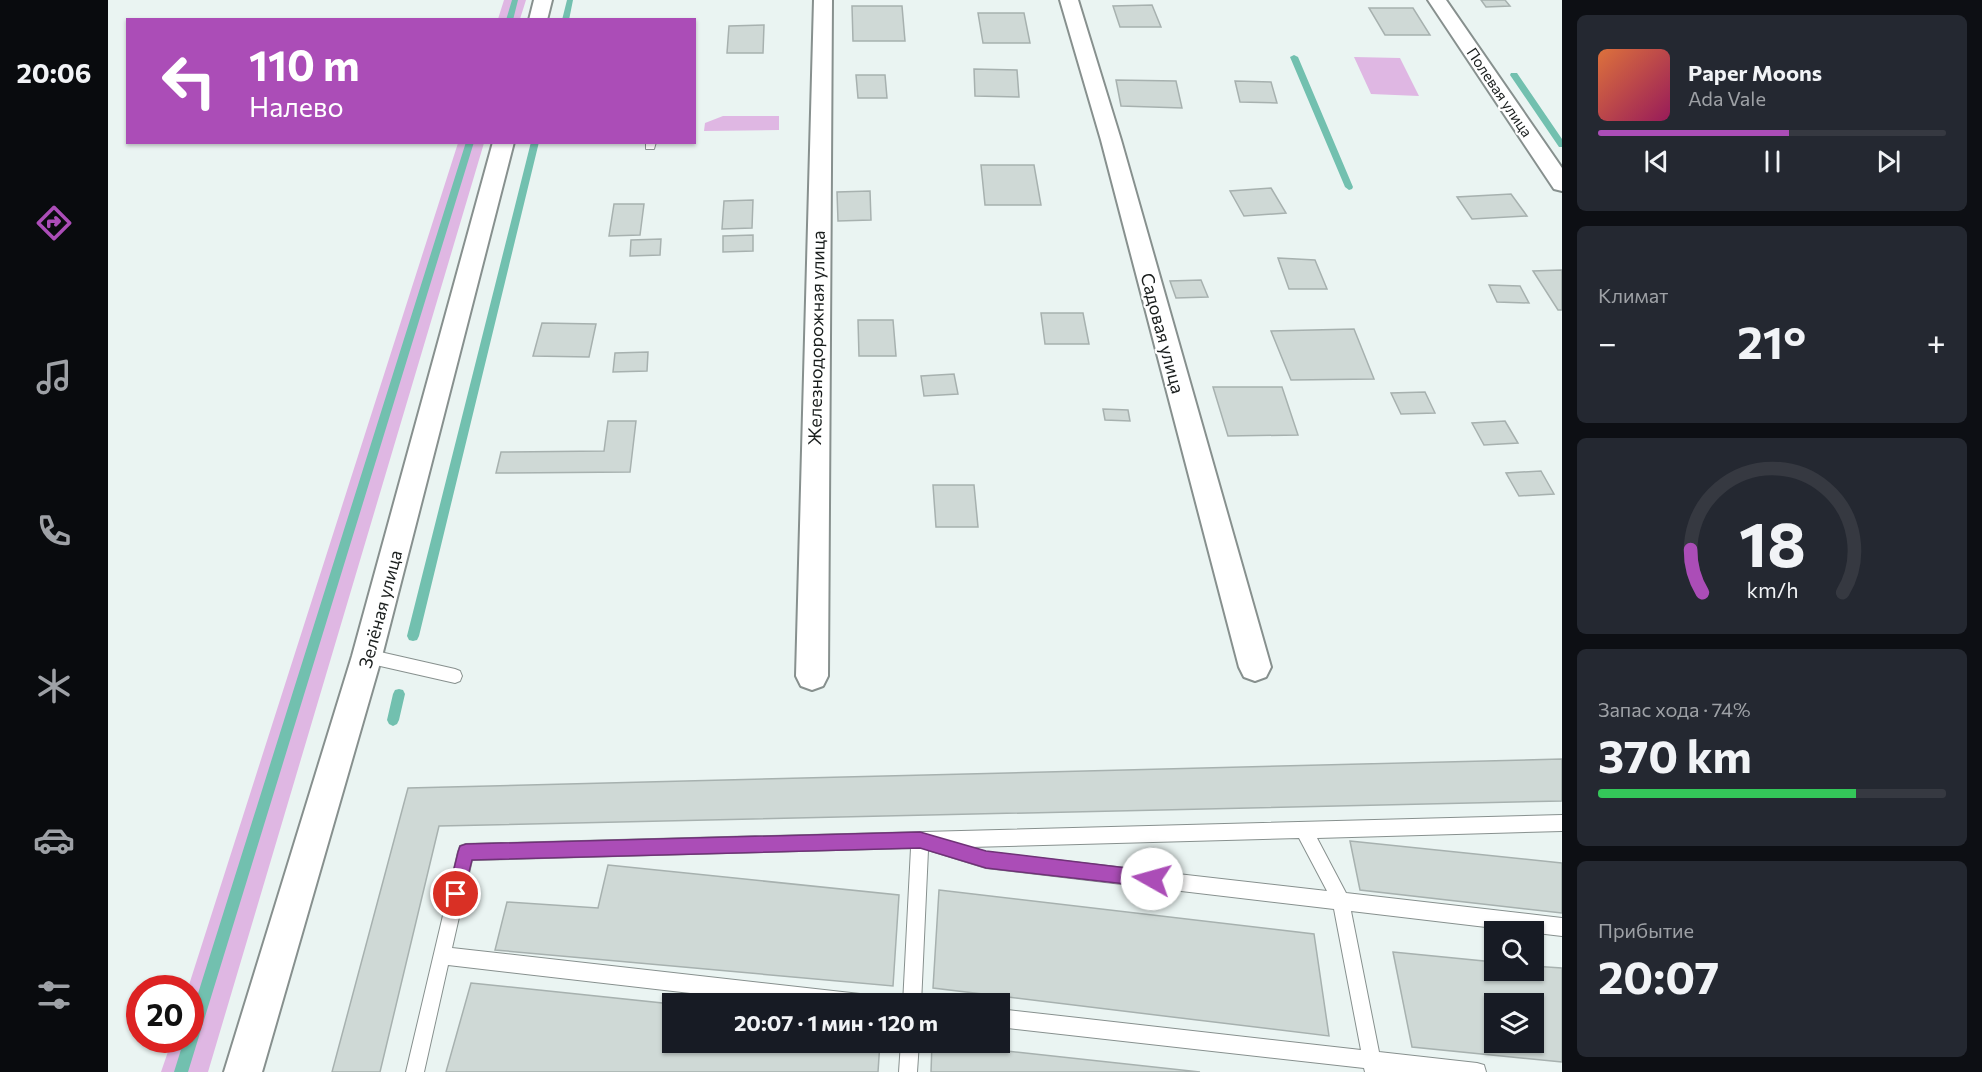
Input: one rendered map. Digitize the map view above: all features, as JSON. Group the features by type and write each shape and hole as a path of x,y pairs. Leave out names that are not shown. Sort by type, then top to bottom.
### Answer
{"street":[{"path":"538,18 543,0"},
{"name":"Железнодорожная улица","path":"812,676 823,0"},
{"name":"Садовая улица","path":"1070,0 1111,140 1255,667"},
{"name":"Полевая улица","path":"1437,0 1562,184"},
{"name":"Зелёная улица","path":"243,1072 368,656 503,144"}],"lane":[{"path":"368,656 455,676"},
{"path":"415,1072 466,852 1562,824"},
{"path":"1304,830 1341,901 1373,1066"},
{"path":"920,840 986,860 1562,927"},
{"path":"913,993 920,840"},
{"path":"442,956 771,993"},
{"path":"1010,1019 1373,1066 1477,1072"},
{"path":"908,1072 909,1053"}],"shaded area":[{"path":"504,0 526,0 520,18 498,18"},
{"path":"1354,57 1400,58 1419,96 1371,94"},
{"path":"723,116 779,116 779,130 704,131 705,123"},
{"path":"458,144 484,144 208,1072 161,1072 168,1053 204,1053 204,975 192,975"}],"building":[{"path":"1481,0 1505,0 1510,6 1486,7"},
{"path":"1152,5 1161,27 1120,27 1113,6"},
{"path":"852,6 902,6 905,41 853,41"},
{"path":"1369,8 1413,8 1430,35 1385,35"},
{"path":"978,13 1024,13 1030,43 983,43"},
{"path":"764,25 763,53 727,53 729,26"},
{"path":"974,69 1017,70 1019,97 975,96"},
{"path":"856,75 885,75 887,98 858,98"},
{"path":"1116,80 1176,81 1182,108 1121,106"},
{"path":"1235,81 1271,82 1277,103 1240,102"},
{"path":"981,165 1034,165 1041,205 985,205"},
{"path":"1271,188 1286,213 1244,216 1230,191"},
{"path":"870,191 871,220 838,221 837,192"},
{"path":"1511,194 1527,216 1472,219 1457,197"},
{"path":"753,200 752,228 722,229 724,201"},
{"path":"614,204 644,204 640,235 609,236"},
{"path":"753,235 753,251 723,252 723,236"},
{"path":"661,239 660,255 630,256 631,240"},
{"path":"1278,258 1315,260 1327,289 1289,289"},
{"path":"1562,270 1562,310 1558,310 1533,271"},
{"path":"1201,280 1208,297 1176,298 1170,281"},
{"path":"1489,285 1520,286 1529,303 1497,302"},
{"path":"1041,313 1083,313 1089,344 1045,344"},
{"path":"858,320 893,320 896,356 859,356"},
{"path":"542,323 596,324 589,357 533,356"},
{"path":"1354,329 1374,379 1291,380 1271,331"},
{"path":"648,352 647,371 613,372 615,353"},
{"path":"954,374 958,394 924,396 921,376"},
{"path":"1213,387 1282,387 1298,435 1228,436"},
{"path":"1425,392 1435,413 1401,414 1391,393"},
{"path":"1103,409 1128,410 1130,421 1105,420"},
{"path":"608,421 636,421 630,472 496,473 501,452 604,451"},
{"path":"1505,421 1518,443 1484,445 1472,423"},
{"path":"1541,471 1554,494 1519,496 1506,473"},
{"path":"933,485 974,485 978,527 936,527"},
{"path":"1562,759 1562,801 439,826 380,1072 332,1072 408,788"},
{"path":"1350,841 1562,863 1562,913 1360,890"},
{"path":"608,865 899,895 893,986 495,950 507,902 598,908"},
{"path":"939,890 1314,934 1329,1036 1010,997 1010,993 974,993 933,988"},
{"path":"1393,952 1484,961 1484,981 1544,981 1544,967 1562,968 1562,1062 1412,1047"},
{"path":"471,983 662,1003 662,1053 879,1053 878,1072 446,1072"},
{"path":"1010,1051 1200,1072 931,1072 932,1053"}],"waterway":[{"path":"510,18 515,0"},
{"path":"566,18 570,0"},
{"path":"1294,57 1349,187"},
{"path":"1514,75 1562,145"},
{"path":"181,1072 469,144"},
{"path":"413,636 535,144"},
{"path":"393,720 399,694"}],"route":[{"path":"456,894 466,852 920,840 986,860 1152,879"}]}
